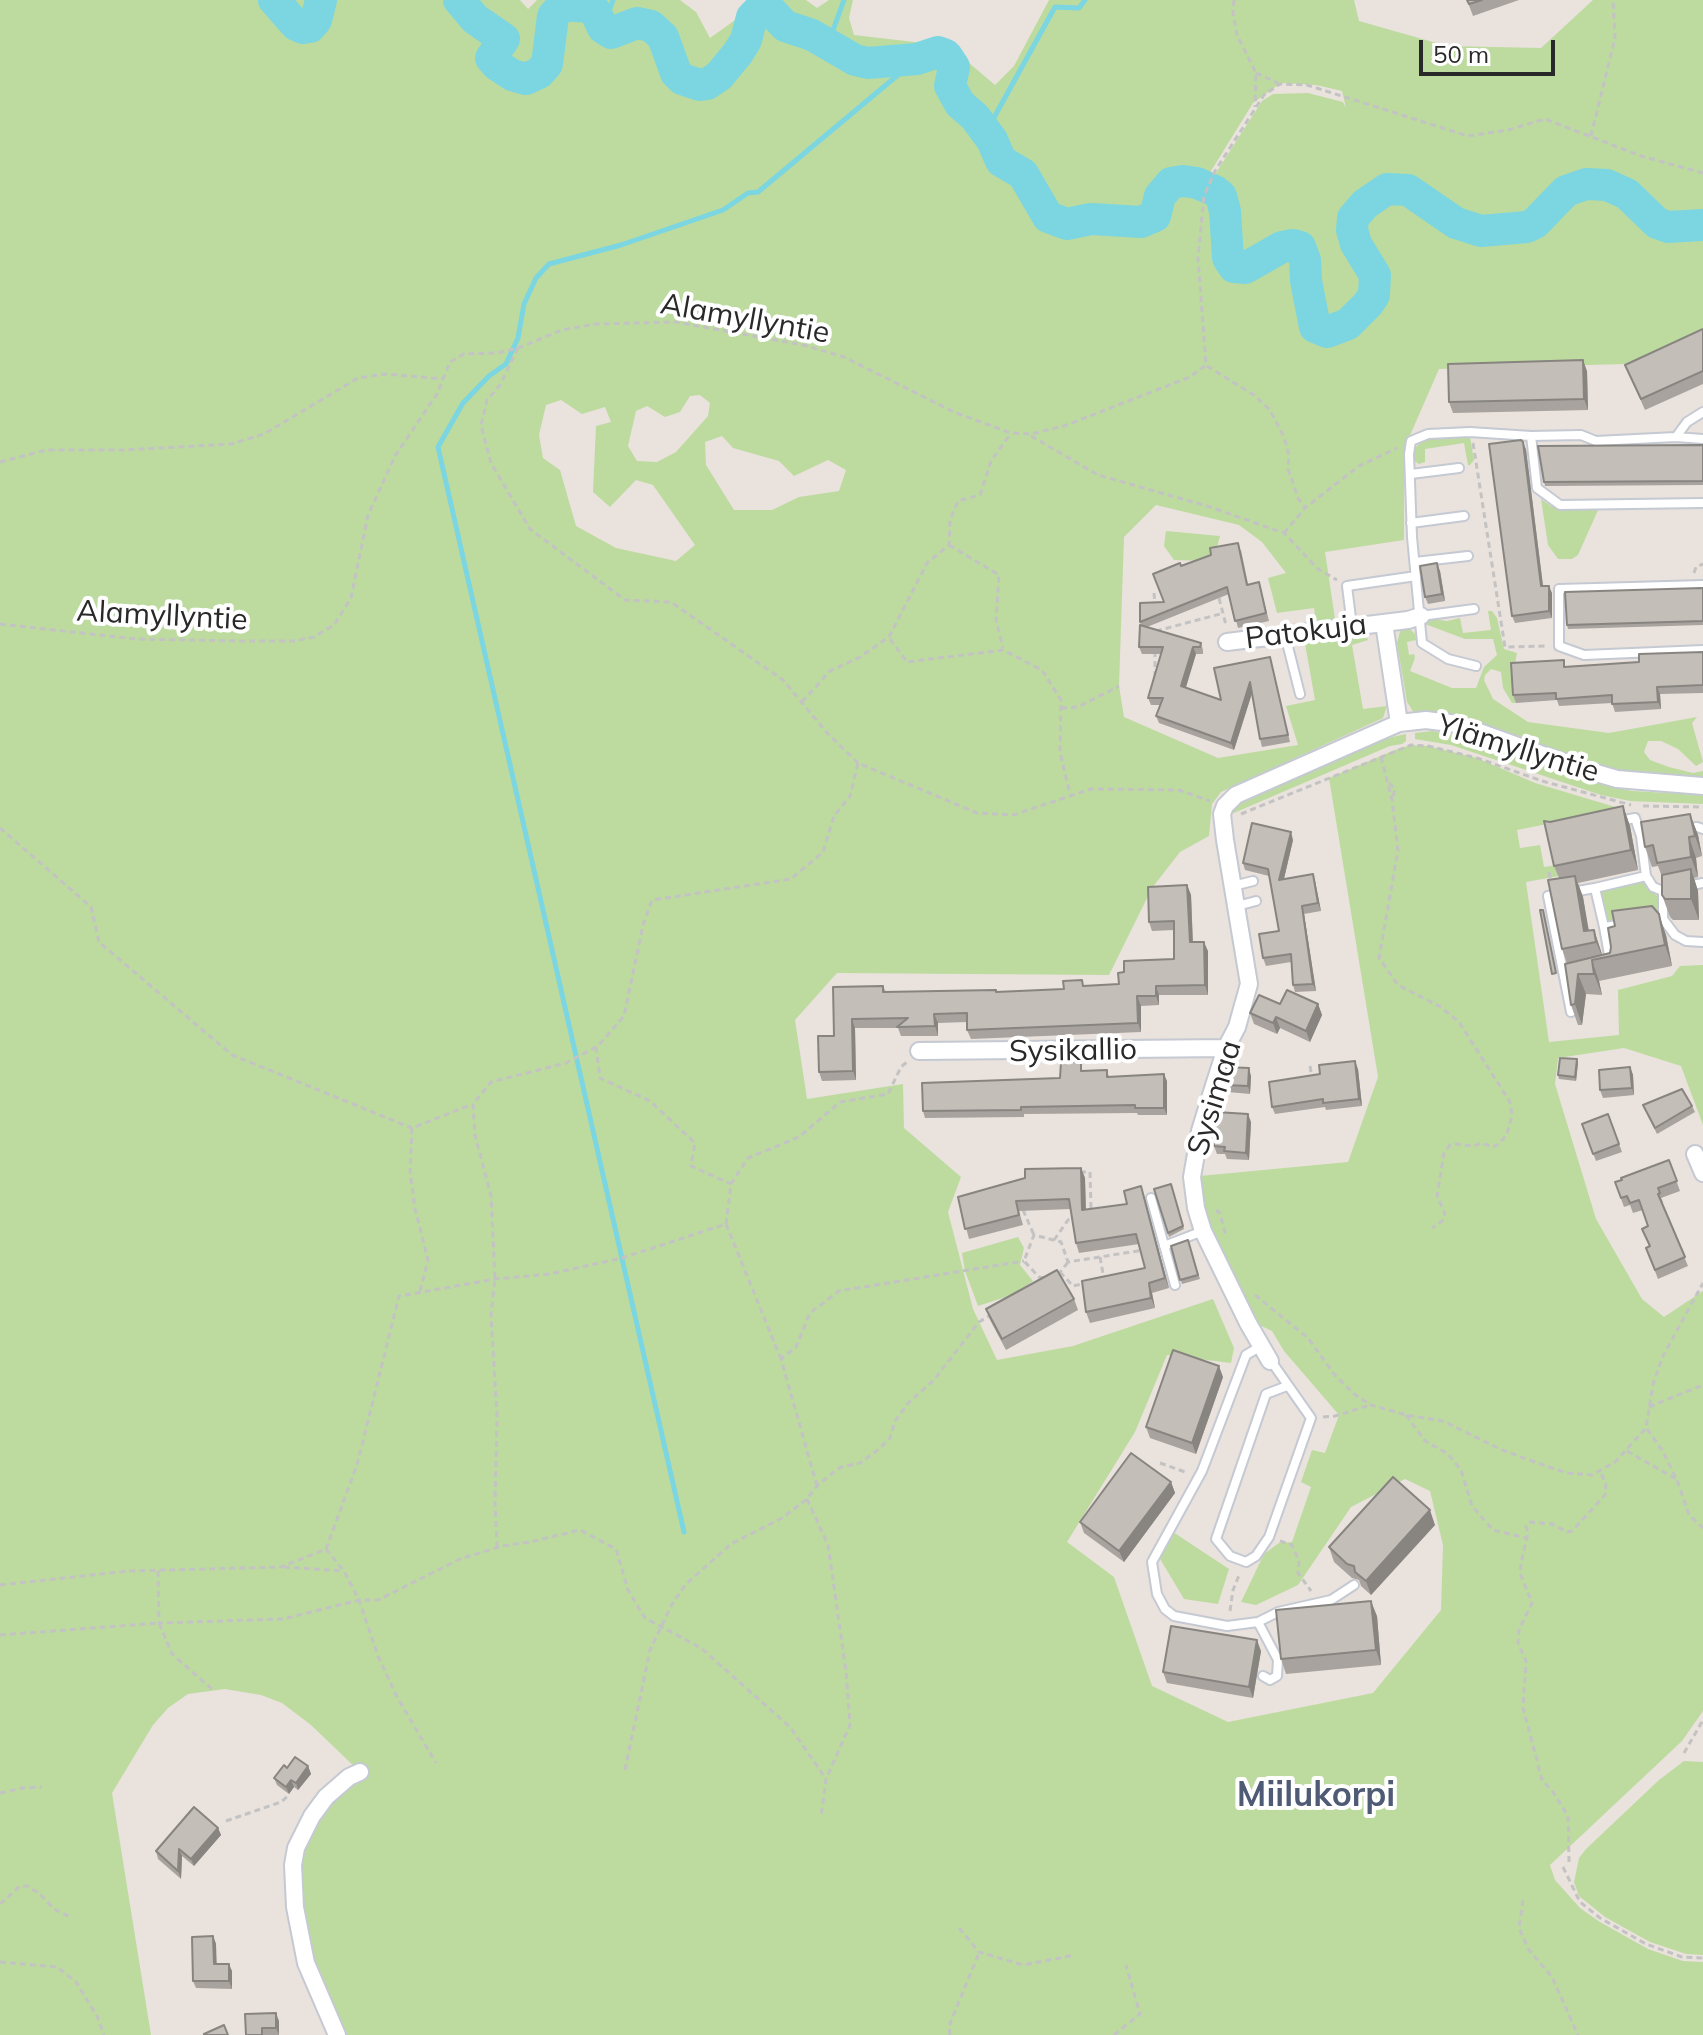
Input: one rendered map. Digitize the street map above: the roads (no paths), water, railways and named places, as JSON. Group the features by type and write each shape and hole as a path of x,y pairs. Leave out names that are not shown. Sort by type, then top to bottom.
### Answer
{"street":[{"name":"Patokuja","path":"1227,642 1421,616"},
{"name":"Patokuja","path":"1384,623 1399,723"},
{"name":"Ylämyllyntie","path":"1223,814 1236,795 1399,723 1426,720 1451,722 1617,779 1703,786"},
{"name":"Sysimaa","path":"1223,814 1249,984 1200,1131 1192,1177 1203,1231 1270,1361"},
{"name":"Sysikallio","path":"919,1051 1226,1048"},
{"path":"1695,1154 1703,1173"},
{"path":"337,2035 306,1963 295,1907 293,1865 296,1848 312,1816 326,1797 349,1777 360,1772"}],"lane":[{"path":"1676,437 1687,422 1703,412"},
{"path":"1476,666 1448,659 1422,643 1411,523 1411,441 1428,434 1470,432 1581,435 1596,441 1676,437 1703,439"},
{"path":"1531,436 1537,488 1560,505 1703,503"},
{"path":"1411,474 1459,468"},
{"path":"1411,523 1464,516"},
{"path":"1415,562 1468,556"},
{"path":"1352,627 1347,586 1416,576"},
{"path":"1703,585 1559,589 1559,646 1584,655 1703,650"},
{"path":"1421,616 1474,609"},
{"path":"1285,635 1300,694"},
{"path":"1609,824 1635,818 1641,836 1646,876 1653,887 1663,891 1703,883"},
{"path":"1669,831 1703,829"},
{"path":"1641,836 1655,834"},
{"path":"1571,1012 1548,896 1646,876"},
{"path":"1233,887 1253,881"},
{"path":"1595,888 1612,969"},
{"path":"1663,891 1663,919 1675,935 1686,941 1703,942"},
{"path":"1236,906 1256,901"},
{"path":"1604,927 1663,919"},
{"path":"1565,979 1576,977"},
{"path":"1151,1198 1175,1285"},
{"path":"1164,1246 1203,1231"},
{"path":"1261,1346 1246,1355 1199,1478 1152,1562 1157,1594 1165,1609 1174,1616 1227,1626 1258,1622 1278,1612 1323,1602 1354,1585"},
{"path":"1270,1361 1311,1418 1269,1537 1256,1556 1246,1562 1230,1556 1216,1539 1266,1394 1287,1386"},
{"path":"1258,1622 1278,1660 1277,1676 1270,1680 1263,1676"}],"waterway":[{"path":"274,0 296,25 303,28 310,27 316,20 321,0"},
{"path":"459,0 475,19 504,39 491,58 512,75 526,79 539,73 547,64 553,16 563,5 589,7 595,11 603,28 611,33 637,23 651,26 663,37 676,73 682,79 700,85 719,76 738,53 746,40 752,17 760,9 773,13 785,26 812,35 855,60 868,63 917,59 938,52 946,55 954,67 950,86 960,104 975,117 992,140 1001,161 1023,174 1048,217 1067,224 1091,219 1141,222 1155,216 1160,196 1171,183 1197,183 1221,196 1228,258 1234,267 1245,268 1282,247 1300,247 1305,260 1315,327 1327,332 1348,324 1374,295 1375,275 1356,244 1353,218 1365,204 1387,189 1408,190 1456,223 1481,231 1527,227 1535,223 1566,191 1586,184 1607,185 1627,194 1657,223 1668,227 1703,225"},
{"path":"603,28 613,0"},
{"path":"828,44 844,0"},
{"path":"986,132 1055,7 1079,8 1085,0"},
{"path":"684,1532 438,447 463,403 489,376 506,364 518,338 524,304 536,278 549,264 621,245 723,210 748,193 758,192 917,59"}],"district":[{"name":"Miilukorpi","path":"1316,1796"}]}
